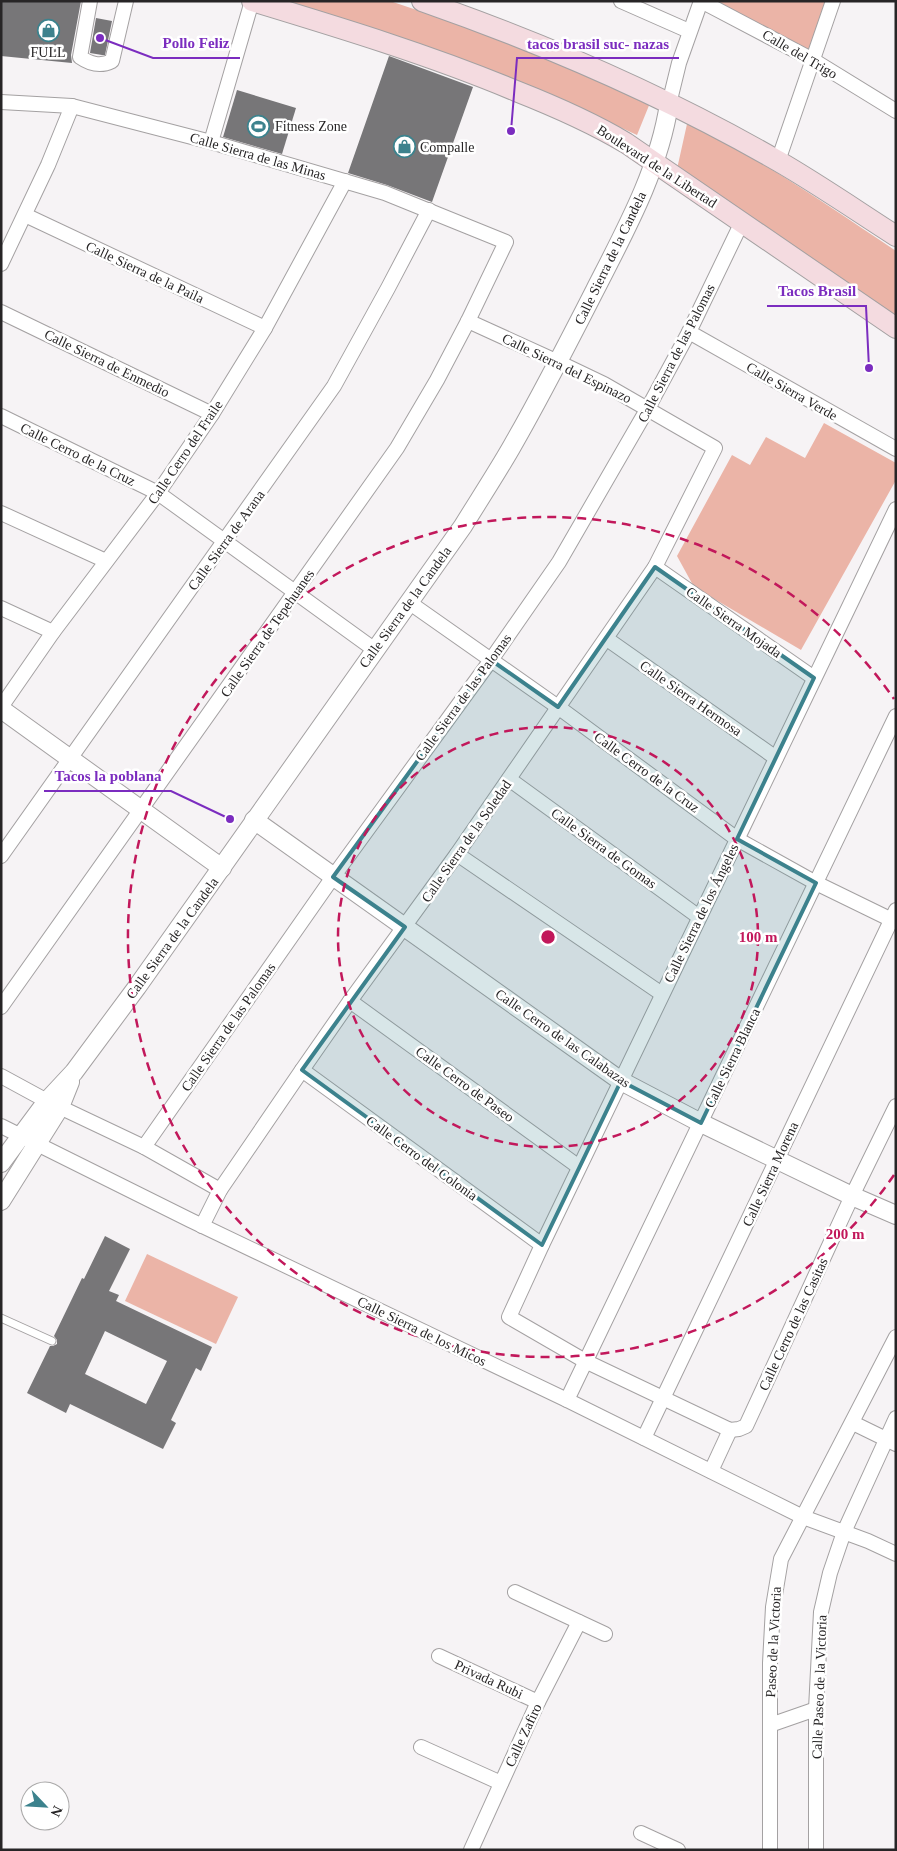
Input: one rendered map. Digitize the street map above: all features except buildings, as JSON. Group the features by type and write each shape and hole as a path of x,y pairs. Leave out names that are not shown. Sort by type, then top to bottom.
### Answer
{"main road":[{"name":"Boulevard de la Libertad","path":"252,1 393,44 478,74 584,120 626,144 896,328"},
{"path":"422,1 494,26 669,104 778,161 896,236"}],"street":[{"path":"90,1 80,56 87,62 104,65 112,61 126,1"},
{"path":"211,142 252,1"},
{"path":"620,1 689,32"},
{"path":"669,104 679,63 701,1"},
{"name":"Calle del Trigo","path":"701,1 812,60 896,111"},
{"path":"778,161 833,1"},
{"name":"Calle Sierra de las Minas","path":"1,102 72,106 211,142 385,193 506,242"},
{"name":"Calle Sierra de la Candela","path":"53,1104 463,526 506,456 558,362 610,260 655,164 669,104"},
{"path":"1,264 48,165 72,106"},
{"name":"Calle Cerro del Fraile","path":"1,708 53,632 158,493 212,414 265,328 346,182"},
{"name":"Calle Sierra de Arana","path":"1,856 334,386 429,210"},
{"name":"Calle Sierra de la Paila","path":"25,215 265,328"},
{"name":"Calle Sierra de las Palomas","path":"144,1147 559,562 648,408 689,332 742,222"},
{"name":"Calle Sierra de Tepehuanes","path":"1,1006 142,810 397,448 437,380 506,242"},
{"name":"Calle Sierra de Enmedio","path":"1,312 212,414"},
{"name":"Calle Sierra del Espinazo","path":"468,321 558,362 648,408 716,448"},
{"name":"Calle Sierra Verde","path":"689,332 896,449"},
{"name":"Calle Cerro de la Cruz","path":"1,416 158,493 226,540 375,650"},
{"name":"Calle Sierra de la Soledad","path":"202,1226 220,1190 302,1070 457,854 655,567 716,448"},
{"name":"Calle Sierra de los Ángeles","path":"585,1361 509,1317 662,994 896,509"},
{"path":"1,513 106,561"},
{"name":"Calle Sierra Mojada","path":"655,567 814,678"},
{"name":"Calle Cerro de la Cruz","path":"410,603 558,707 737,839 816,883 894,917"},
{"path":"1,608 53,632"},
{"name":"Calle Sierra Hermosa","path":"607,639 776,758"},
{"path":"1,708 222,868"},
{"name":"Calle Sierra Blanca","path":"567,1400 896,716"},
{"name":"Calle Sierra de Gomas","path":"509,779 699,918"},
{"name":"Calle Cerro de las Calabazas","path":"254,820 621,1081 776,1160 896,1215"},
{"path":"457,854 662,994"},
{"name":"Calle Sierra Morena","path":"644,1438 894,917"},
{"name":"Calle Cerro de Paseo","path":"350,1001 579,1168"},
{"name":"Calle Cerro del Colonia","path":"302,1070 542,1245"},
{"path":"1,1076 53,1104 144,1147 220,1190"},
{"path":"1,1163 21,1135 53,1104"},
{"path":"1,1202 37,1144 53,1104"},
{"name":"Calle Cerro de las Casitas","path":"711,1471 734,1430 746,1426 852,1196 896,1106"},
{"name":"Calle Sierra de los Micos","path":"1,1126 202,1226 567,1400 803,1517 896,1554"},
{"path":"891,1442 853,1423 896,1337"},
{"path":"585,1361 734,1430"},
{"name":"Calle Paseo de la Victoria","path":"816,1850 816,1709 821,1612 830,1573 844,1532 891,1442 896,1418"},
{"name":"Paseo de la Victoria","path":"770,1850 770,1663 772,1607 775,1586 781,1559 853,1423"},
{"path":"515,1592 605,1634"},
{"name":"Calle Zafiro","path":"470,1850 538,1702 579,1622"},
{"name":"Privada Rubi","path":"439,1656 538,1702"},
{"path":"770,1725 816,1709"},
{"path":"422,1747 501,1783"},
{"path":"641,1833 678,1850"}],"lane":[{"path":"1,1318 52,1341"}],"highlighted area":[{"path":"655,567 814,678 737,839 816,883 701,1123 621,1081 542,1245 302,1070 405,927 333,877 491,660 558,707"}],"shaded area":[{"path":"278,1 390,1 544,53 650,103 637,135 530,86"},
{"path":"713,1 828,1 810,54"},
{"path":"687,124 768,167 896,251 896,320 677,169"},
{"path":"824,423 896,463 896,480 801,650 694,587 677,556 732,455 750,465 766,437 805,458"},
{"path":"147,1254 238,1297 216,1344 125,1301"}],"place":[{"name":"FULL","path":"48,30"},
{"name":"Pollo Feliz","path":"100,38"},
{"name":"Fitness Zone","path":"259,126"},
{"name":"tacos brasil suc- nazas","path":"511,131"},
{"name":"Compalle","path":"404,147"},
{"name":"Tacos Brasil","path":"869,368"},
{"name":"Tacos la poblana","path":"230,819"}]}
